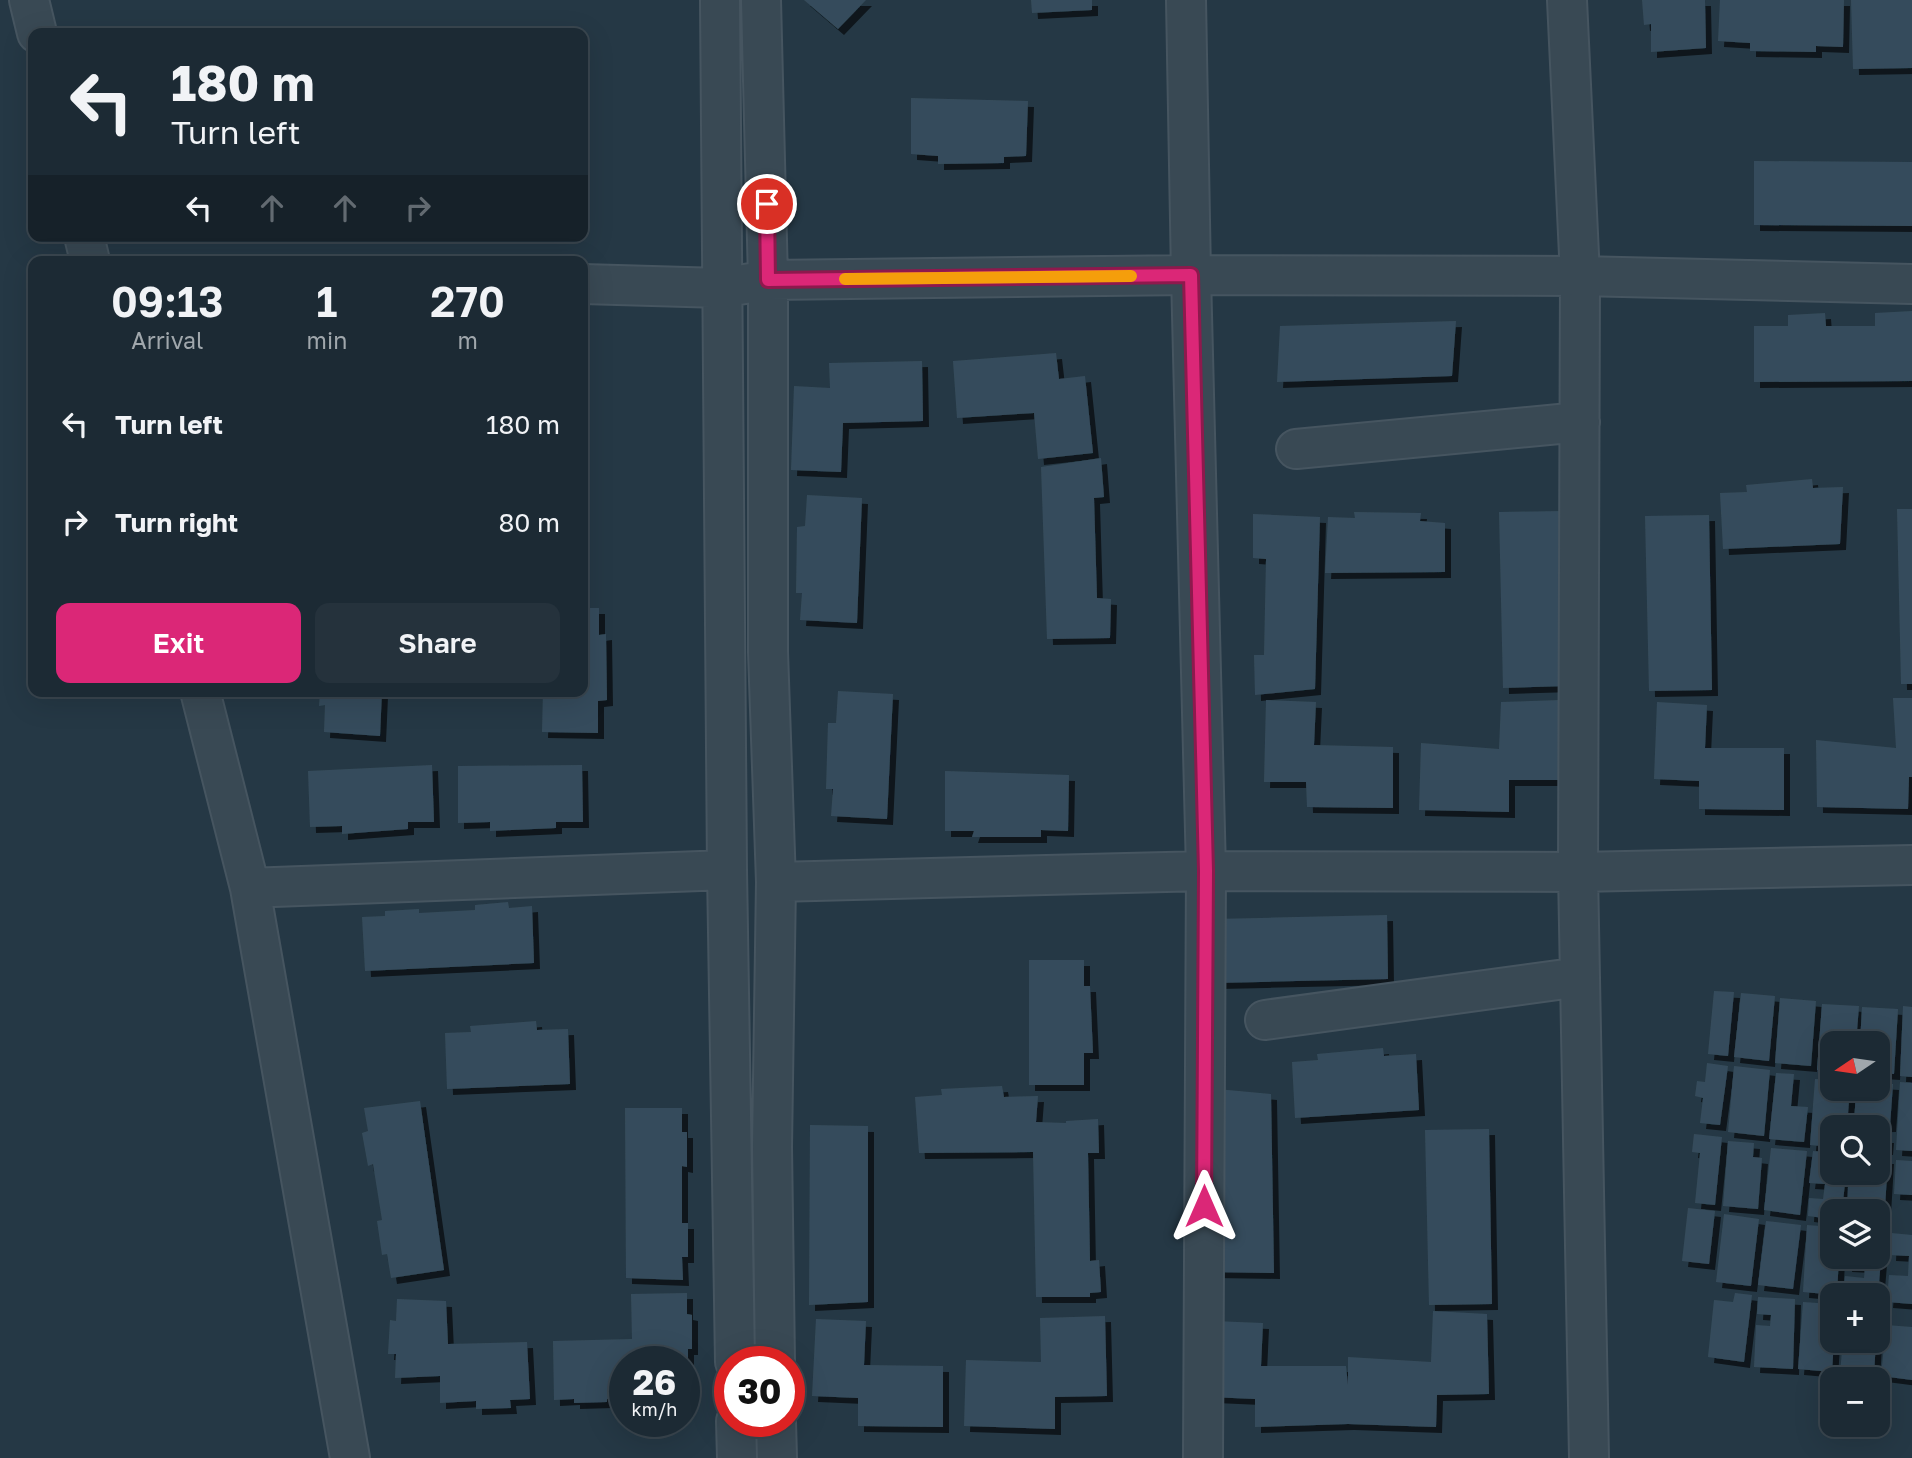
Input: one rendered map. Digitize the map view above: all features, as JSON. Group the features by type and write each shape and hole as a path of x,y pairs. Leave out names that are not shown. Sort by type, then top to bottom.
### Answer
{"street":[{"path":"29,0 36,28"},
{"path":"720,0 727,870 735,1346"},
{"path":"761,0 768,280 768,652 776,882 772,1147 775,1346"},
{"path":"1186,0 1206,871 1203,1458"},
{"path":"1567,0 1580,276 1578,872 1589,1458"},
{"path":"588,284 721,288 768,280 1191,275 1580,276 1912,284"},
{"path":"1296,449 1580,422"},
{"path":"202,697 250,888 350,1458"},
{"path":"776,882 1206,871 1578,872 1912,865"},
{"path":"250,888 727,870"},
{"path":"1265,1020 1580,977"},
{"path":"736,1437 737,1458"},
{"path":"776,1437 777,1458"}],"building":[{"path":"804,0 866,0 838,29"},
{"path":"1031,0 1092,0 1092,10 1032,13"},
{"path":"1642,0 1705,0 1706,48 1651,52 1651,24 1644,25"},
{"path":"1720,0 1844,0 1843,47 1816,46 1816,52 1750,51 1750,43 1718,41"},
{"path":"1851,0 1912,0 1912,68 1853,69"},
{"path":"911,98 1028,101 1026,156 1004,157 1004,163 938,164 938,156 911,154"},
{"path":"1754,161 1912,162 1912,226 1754,225"},
{"path":"1912,311 1912,381 1754,382 1754,326 1788,326 1788,315 1825,313 1826,326 1875,326 1875,313"},
{"path":"1456,321 1452,376 1277,382 1280,326"},
{"path":"1056,353 1059,379 1085,376 1093,453 1038,459 1034,413 957,418 953,361"},
{"path":"922,361 923,421 843,423 841,472 791,470 794,386 830,388 829,363"},
{"path":"1101,458 1104,497 1094,498 1097,598 1111,599 1110,638 1047,639 1041,467"},
{"path":"1812,479 1813,488 1843,487 1840,544 1723,549 1720,493 1747,492 1746,485"},
{"path":"807,495 862,498 857,623 800,620 802,593 796,593 797,527 805,526"},
{"path":"1897,509 1912,509 1912,684 1901,684"},
{"path":"1563,511 1567,686 1503,688 1499,512"},
{"path":"1354,512 1421,513 1420,521 1445,523 1445,572 1325,573 1328,517 1355,518"},
{"path":"1253,514 1320,517 1315,689 1255,695 1254,655 1264,655 1266,559 1253,558"},
{"path":"1709,515 1712,690 1649,691 1645,516"},
{"path":"588,608 599,608 599,635 606,634 607,700 598,701 598,733 542,732 543,697 588,697"},
{"path":"838,691 893,694 887,819 831,816 833,789 826,789 828,723 836,723"},
{"path":"320,697 382,697 380,736 324,732 325,705 319,706"},
{"path":"1893,698 1912,698 1912,777 1909,777 1908,809 1817,807 1816,740 1896,748"},
{"path":"1266,700 1316,702 1314,745 1393,747 1393,808 1307,807 1306,782 1264,782"},
{"path":"1560,700 1562,780 1509,780 1509,812 1419,810 1421,743 1499,749 1501,702"},
{"path":"1657,702 1707,705 1705,748 1784,748 1784,810 1699,809 1699,781 1654,779"},
{"path":"432,765 434,822 408,822 408,829 342,834 342,826 310,827 308,771"},
{"path":"582,765 583,822 556,822 556,828 490,831 490,822 458,823 458,766"},
{"path":"945,771 1069,775 1068,831 1041,830 1041,837 972,837 974,831 945,831"},
{"path":"508,902 509,908 532,906 534,963 365,971 362,917 385,916 385,911 419,909 419,913 475,910 475,905"},
{"path":"1387,915 1388,979 1214,983 1213,919"},
{"path":"1029,960 1084,960 1084,986 1090,986 1093,1053 1084,1053 1084,1085 1029,1085"},
{"path":"1714,991 1734,992 1728,1056 1708,1054"},
{"path":"1741,993 1775,996 1769,1061 1734,1057"},
{"path":"1780,998 1816,1001 1811,1066 1775,1063"},
{"path":"1822,1004 1859,1006 1857,1031 1820,1031 1820,1070 1817,1070"},
{"path":"1903,1006 1912,1007 1912,1077 1900,1076"},
{"path":"1862,1007 1898,1009 1894,1074 1890,1074 1890,1031 1861,1031"},
{"path":"536,1021 537,1030 568,1029 570,1084 447,1089 445,1033 471,1032 470,1026"},
{"path":"1383,1048 1384,1056 1416,1054 1419,1110 1295,1118 1292,1062 1318,1060 1317,1054"},
{"path":"1707,1063 1728,1066 1720,1125 1700,1123 1703,1098 1695,1096 1697,1081 1705,1082"},
{"path":"1734,1066 1770,1070 1764,1136 1728,1132"},
{"path":"1776,1073 1794,1074 1791,1106 1808,1107 1804,1142 1769,1139"},
{"path":"1815,1079 1820,1079 1820,1101 1849,1101 1848,1115 1820,1115 1820,1146 1810,1145"},
{"path":"1900,1082 1912,1083 1912,1151 1896,1150"},
{"path":"1890,1084 1893,1084 1890,1126 1890,1115 1855,1115 1855,1101 1890,1101"},
{"path":"1002,1086 1004,1097 1038,1096 1036,1122 1066,1123 1098,1119 1099,1153 1088,1153 1090,1261 1099,1260 1101,1292 1090,1293 1090,1297 1036,1297 1033,1152 919,1153 915,1097 942,1095 941,1089"},
{"path":"1206,1088 1271,1094 1274,1273 1208,1272"},
{"path":"420,1101 444,1270 391,1278 387,1254 382,1255 377,1221 382,1220 373,1164 368,1166 362,1133 368,1131 364,1108"},
{"path":"625,1108 682,1108 682,1132 687,1132 687,1167 682,1166 682,1223 688,1223 688,1257 682,1257 683,1280 626,1278"},
{"path":"810,1125 868,1126 868,1302 809,1305"},
{"path":"1489,1129 1492,1304 1429,1305 1425,1130"},
{"path":"1694,1134 1722,1137 1715,1205 1695,1203 1700,1153 1692,1152"},
{"path":"1728,1141 1754,1143 1753,1157 1762,1158 1758,1209 1723,1206"},
{"path":"1771,1148 1807,1151 1800,1215 1764,1210"},
{"path":"1813,1151 1820,1152 1820,1184 1809,1183"},
{"path":"1896,1160 1912,1161 1912,1195 1894,1194"},
{"path":"1825,1185 1845,1185 1843,1199 1823,1199"},
{"path":"1886,1185 1886,1199 1847,1199 1848,1186"},
{"path":"1809,1198 1823,1199 1820,1199 1820,1218 1808,1216"},
{"path":"1688,1208 1715,1211 1709,1264 1682,1261"},
{"path":"1724,1214 1759,1219 1751,1286 1716,1282"},
{"path":"1766,1221 1801,1225 1793,1289 1758,1285"},
{"path":"1807,1225 1820,1226 1820,1269 1838,1269 1838,1283 1820,1283 1820,1294 1803,1292"},
{"path":"1891,1233 1912,1235 1912,1304 1890,1302 1889,1275 1908,1276 1909,1256 1890,1255"},
{"path":"1865,1269 1880,1269 1879,1283 1844,1283 1845,1276 1864,1278"},
{"path":"687,1293 687,1314 692,1315 692,1346 609,1346 607,1402 574,1403 574,1399 554,1400 553,1341 632,1339 631,1294"},
{"path":"1735,1293 1752,1295 1744,1362 1708,1357 1714,1300 1733,1302"},
{"path":"1758,1297 1795,1299 1793,1369 1754,1367 1756,1325 1770,1326 1771,1315 1757,1314"},
{"path":"397,1299 446,1301 448,1344 527,1342 530,1399 510,1400 511,1408 476,1409 476,1401 440,1403 440,1376 395,1378 396,1354 388,1354 390,1320 396,1321"},
{"path":"1803,1302 1820,1303 1820,1353 1833,1353 1832,1367 1820,1367 1820,1371 1798,1369"},
{"path":"1433,1311 1487,1314 1489,1394 1437,1395 1436,1427 1348,1424 1255,1427 1255,1399 1210,1397 1213,1321 1263,1323 1261,1366 1346,1366 1348,1385 1348,1357 1431,1362"},
{"path":"1105,1316 1107,1396 1055,1397 1055,1429 964,1426 966,1360 1041,1362 1040,1318"},
{"path":"816,1319 866,1321 864,1365 943,1366 943,1427 858,1426 858,1398 812,1396"},
{"path":"1890,1325 1912,1327 1912,1380 1890,1377 1890,1367 1882,1367 1883,1353 1890,1353"},
{"path":"1842,1353 1875,1353 1874,1367 1841,1367"}],"slow traffic":[{"path":"845,279 1131,276"}],"route":[{"path":"767,204 768,280 1191,275 1206,871 1204,1206"}]}
